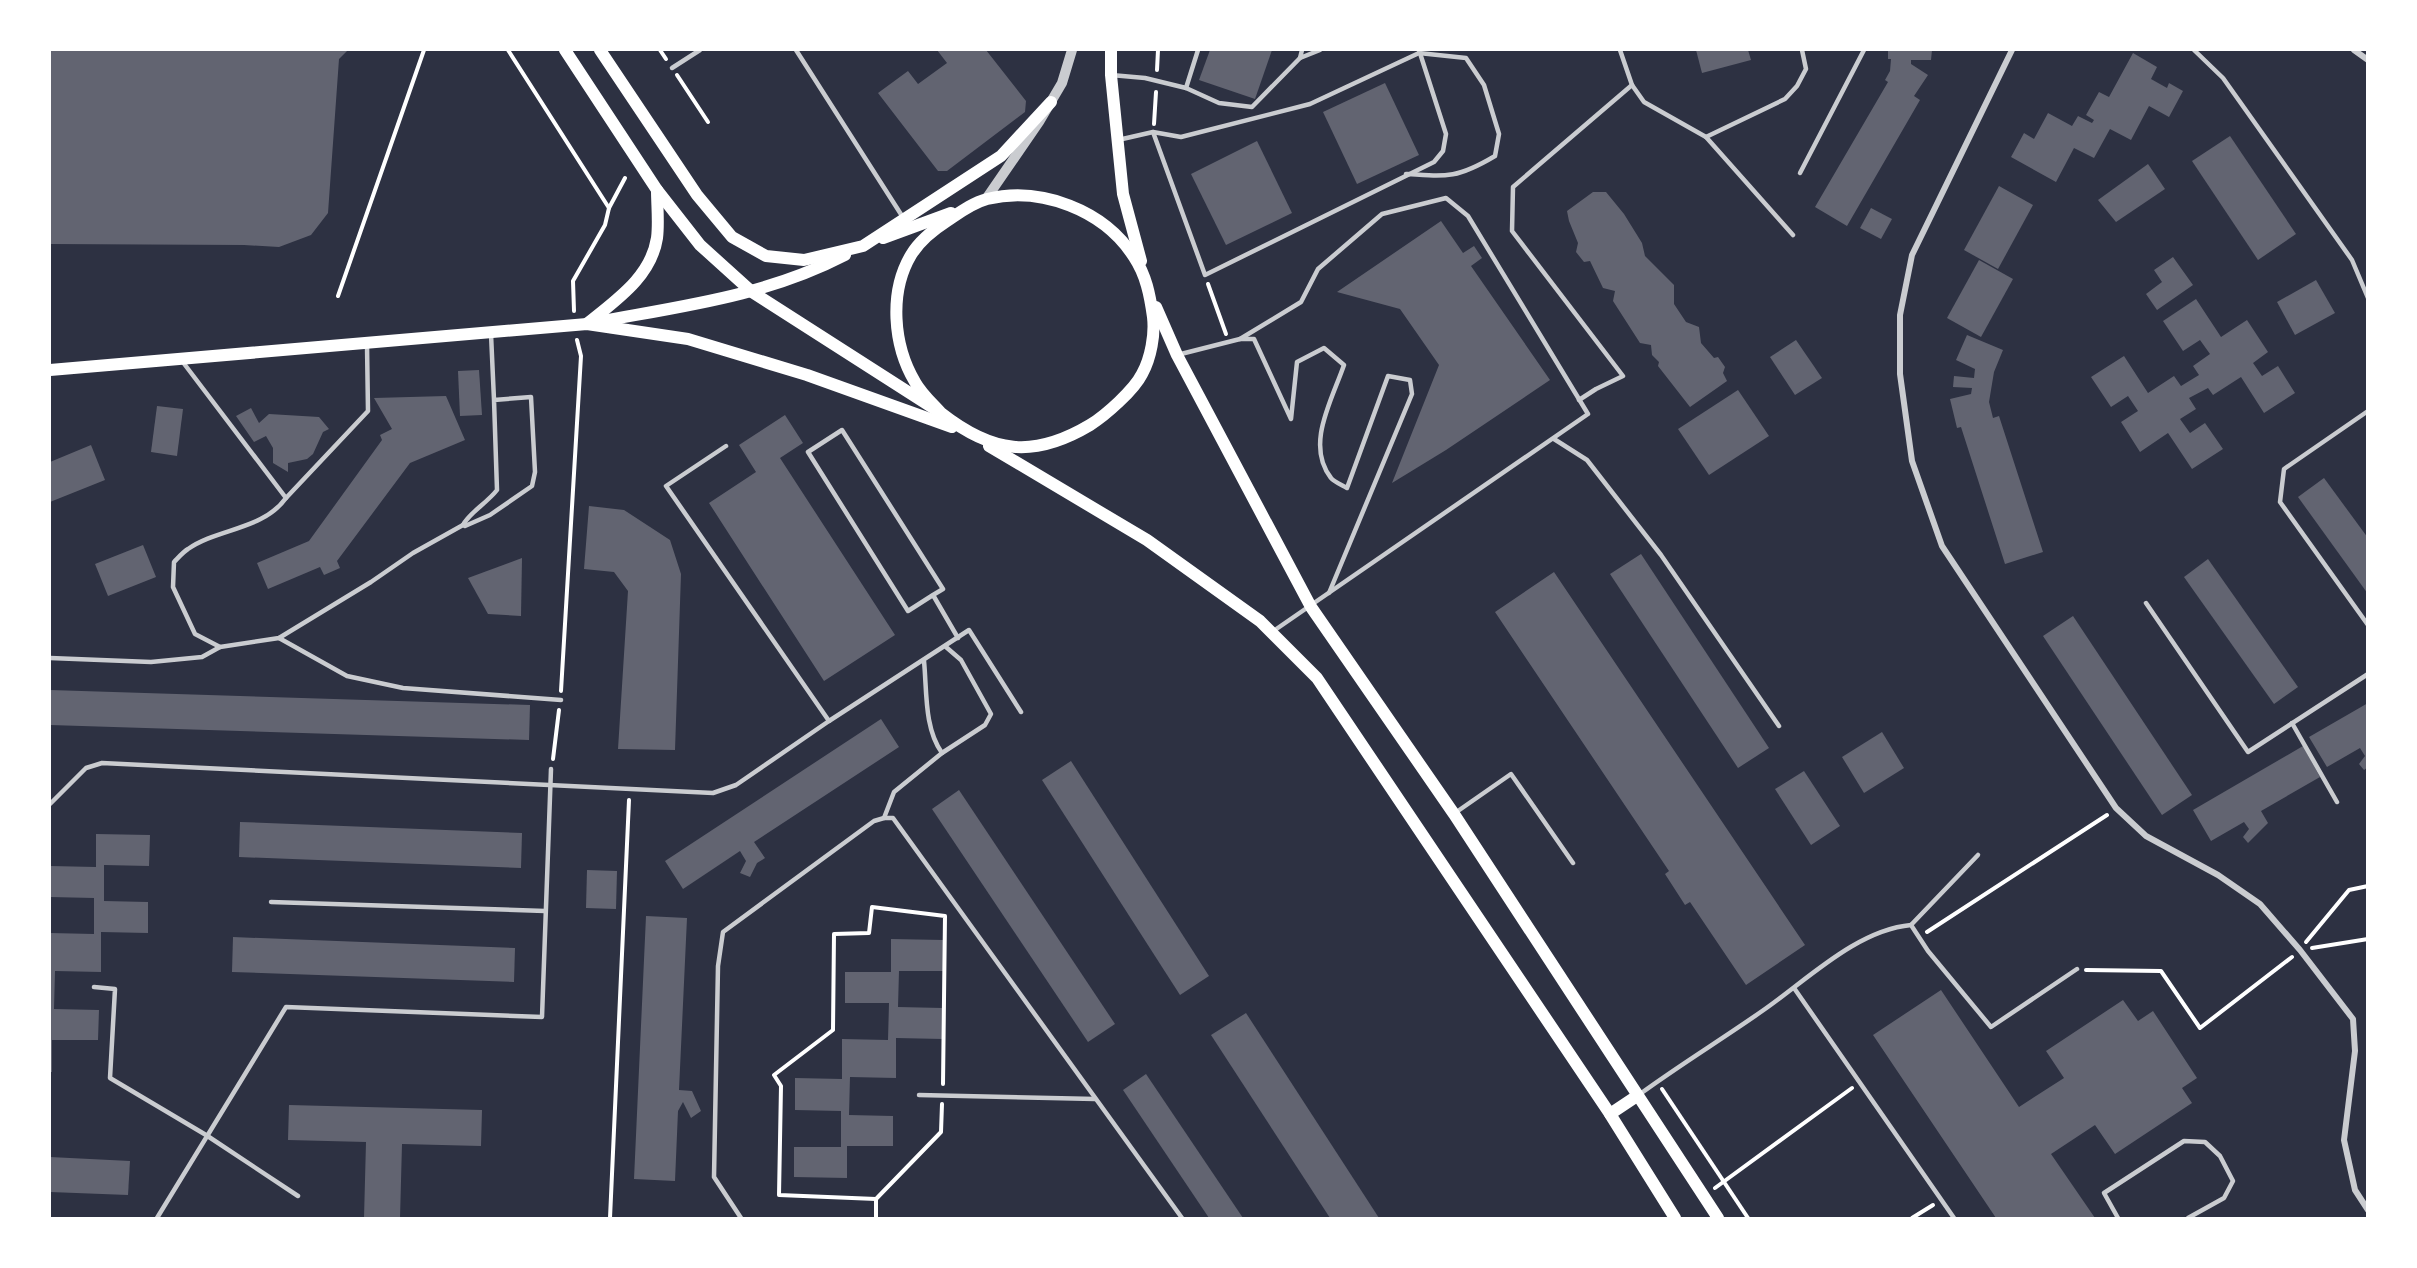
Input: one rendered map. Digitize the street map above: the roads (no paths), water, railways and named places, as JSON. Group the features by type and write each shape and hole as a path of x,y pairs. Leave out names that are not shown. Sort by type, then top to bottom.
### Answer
{"main road":[{"path":"565,50 657,190 700,245 752,292 940,413 967,433 1147,540 1260,621 1317,678 1610,1114 1675,1218"},
{"path":"600,50 697,195 732,237 766,256 804,260 862,246 980,202 1016,196 1044,198 1071,206 1096,218 1117,235 1129,250 1149,289 1177,355 1311,607 1454,814 1718,1218"},
{"path":"580,324 688,339 807,375 997,445 1020,448 1047,445 1074,435 1096,421 1125,395 1142,375 1150,352 1154,323 1149,289 1123,194 1111,50"},
{"path":"50,370 580,324 752,292 810,273 862,246 1001,156 1051,102"},
{"path":"580,324 626,293 644,272 657,238 657,190"},
{"path":"940,413 915,383 905,362 896,316 899,287 911,255 929,234 980,202"},
{"path":"1610,1114 1637,1096"}],"street":[{"path":"980,202 1051,102 1062,83 1072,50"},
{"path":"2012,50 1912,255 1900,315 1900,374 1912,461 1942,546 2116,808 2146,836 2218,875 2260,904 2300,950 2353,1019 2355,1051 2344,1140 2355,1190 2367,1210"},
{"path":"2354,50 2367,60"}],"lane":[{"path":"672,68 700,50"},
{"path":"796,50 904,219"},
{"path":"1186,88 1198,50"},
{"path":"1300,58 1302,50"},
{"path":"1112,75 1145,78 1186,88 1219,102 1252,107 1300,58 1320,50"},
{"path":"1620,50 1632,85 1644,102 1706,137 1793,235"},
{"path":"1706,137 1785,99 1797,86 1806,69 1802,50"},
{"path":"1800,173 1864,50"},
{"path":"2194,50 2223,78 2352,260 2367,298"},
{"path":"1154,132 1205,275 1434,162 1443,151 1446,134 1419,51"},
{"path":"1118,140 1154,132 1181,137 1310,104 1419,51 1466,58 1484,84 1499,134 1495,156 1470,170 1445,177 1406,174"},
{"path":"1579,400 1623,376 1512,231 1513,187 1632,85"},
{"path":"1240,339 1301,302 1318,269 1382,214 1446,198 1468,216 1588,414 1272,633"},
{"path":"50,658 151,662 202,657 220,647 279,638 371,582 413,553 462,525 497,490 491,331"},
{"path":"1177,355 1240,339 1254,339 1291,419 1297,362 1324,348 1344,365 1320,435 1319,455 1332,480 1347,488 1388,376 1410,380 1412,394 1329,594"},
{"path":"220,647 195,634 173,587 174,562 187,549 278,510 286,498 368,411 367,342"},
{"path":"180,359 286,498"},
{"path":"462,525 468,525 490,515 532,486 535,472 531,397 495,400"},
{"path":"2367,411 2284,469 2280,502 2367,626"},
{"path":"842,430 943,589 933,595 908,610 808,452 842,430"},
{"path":"1554,439 1587,460 1661,555 1779,726"},
{"path":"726,446 666,486 829,721"},
{"path":"933,595 958,638"},
{"path":"2146,603 2248,752 2367,674"},
{"path":"50,804 86,768 102,763 713,793 736,785 969,630 1021,712"},
{"path":"279,638 347,676 403,688 561,700"},
{"path":"884,818 894,792 942,753 985,725 991,714 961,660 946,647"},
{"path":"924,661 928,711 934,741 942,753"},
{"path":"2292,723 2337,802"},
{"path":"157,1218 286,1007 542,1017 551,769"},
{"path":"1454,814 1511,774 1573,863"},
{"path":"741,1218 714,1177 718,966 723,932 874,820 884,818 893,818 1182,1218"},
{"path":"1637,1096 1857,942 1895,927 1911,925 1978,855"},
{"path":"271,902 545,910"},
{"path":"1911,925 1990,1027 2077,969"},
{"path":"94,987 115,989 110,1078 206,1135 298,1196"},
{"path":"1794,988 1954,1218"},
{"path":"919,1095 1095,1099"},
{"path":"2118,1218 2104,1193 2184,1141 2205,1142 2220,1156 2233,1181 2224,1198 2188,1218"}]}
